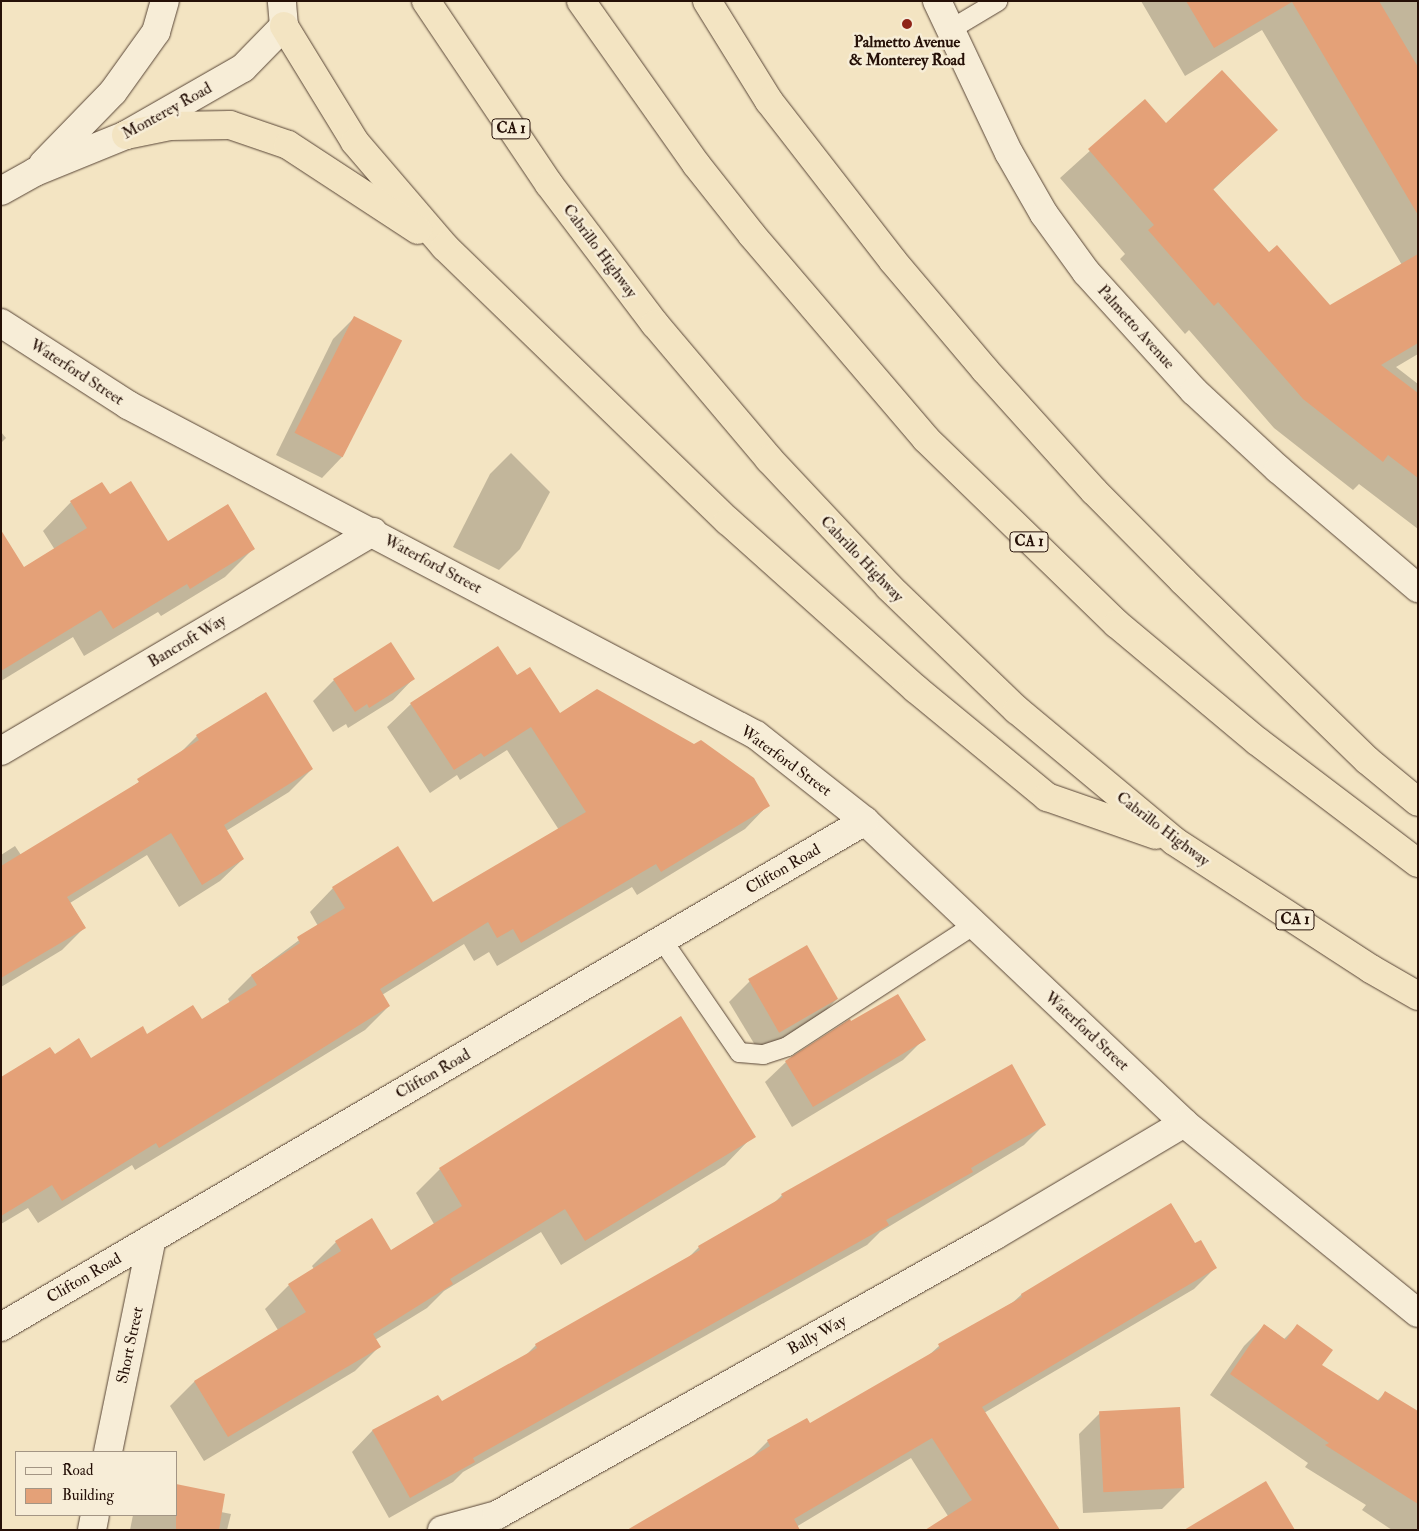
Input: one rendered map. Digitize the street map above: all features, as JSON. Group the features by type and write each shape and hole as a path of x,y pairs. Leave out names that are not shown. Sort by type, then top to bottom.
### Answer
{"highway":[{"name":"Cabrillo Highway","path":"426,1 498,111 595,246 661,331 769,459 889,587 1009,703 1174,841 1371,969 1418,996"},
{"name":"CA 1","path":"581,1 668,125 746,228 810,306 926,438 1054,567 1124,630 1257,742 1418,863"},
{"path":"707,1 769,101 893,261 985,370 1094,491 1183,581 1368,760 1418,802"},
{"path":"283,14 355,142 445,247 728,521 987,749 1047,797 1174,841"},
{"path":"126,135 170,126 230,126 288,145 445,247"}],"street":[{"name":"Monterey Road","path":"35,172 113,92 156,32 165,1"},
{"name":"Palmetto Avenue","path":"936,1 1009,153 1044,214 1086,272 1208,404 1307,495 1418,588"},
{"name":"Monterey Road","path":"1,192 35,172 126,135 242,68 283,14"},
{"name":"Waterford Street","path":"1,323 128,405 373,532 756,735 865,821 1184,1123 1418,1313"},
{"name":"Bancroft Way","path":"1,751 373,532"},
{"name":"Clifton Road","path":"1,1327 865,821"},
{"name":"Bally Way","path":"442,1530 497,1516 994,1236 1184,1123"},
{"name":"Short Street","path":"108,1451 152,1238"},
{"path":"92,1530 95,1516"}],"lane":[{"path":"950,29 997,1"},
{"path":"662,940 739,1052 763,1054 787,1046 974,924"}],"building":[{"path":"1186,1 1379,1 1418,67 1418,215 1292,2 1214,48"},
{"path":"1222,70 1278,130 1213,189 1269,252 1277,245 1330,305 1418,254 1418,343 1381,365 1418,393 1418,478 1388,455 1383,462 1303,399 1218,302 1214,306 1148,230 1154,225 1088,149 1145,99 1166,123"},
{"path":"354,316 402,341 343,457 295,433"},
{"path":"131,481 168,541 228,504 255,549 190,589 187,584 113,629 101,610 1,671 1,530 24,567 87,528 70,501 102,482 110,494"},
{"path":"391,642 415,679 369,708 367,704 355,712 333,679"},
{"path":"498,646 517,675 530,667 560,713 597,689 694,744 701,740 754,778 770,806 661,872 656,864 521,943 513,929 497,938 488,922 380,989 390,1006 159,1148 156,1143 62,1201 52,1185 1,1216 1,1077 50,1047 55,1054 79,1038 91,1058 143,1026 147,1034 193,1005 202,1019 257,985 251,975 300,943 297,937 345,908 332,887 398,846 433,902 586,812 531,727 484,757 481,753 454,770 410,703"},
{"path":"266,692 313,769 224,825 244,859 202,885 171,833 67,897 86,928 1,978 1,866 139,782 137,779 199,740 196,735"},
{"path":"807,945 838,999 779,1033 748,979"},
{"path":"898,994 926,1040 813,1107 785,1061 850,1019 851,1021"},
{"path":"681,1016 756,1137 585,1241 565,1209 450,1279 453,1284 373,1334 381,1347 228,1437 194,1381 306,1312 288,1284 341,1251 335,1241 372,1218 391,1250 462,1206 439,1168"},
{"path":"1012,1064 1046,1125 971,1168 973,1172 886,1220 889,1225 473,1458 475,1462 410,1498 372,1430 438,1395 442,1401 537,1348 535,1344 700,1250 698,1246 783,1197 781,1194"},
{"path":"1171,1203 1195,1243 1201,1240 1217,1268 982,1407 1060,1530 925,1530 972,1500 932,1438 794,1519 800,1530 627,1530 770,1446 767,1440 807,1418 810,1423 940,1348 938,1344 1022,1297 1021,1294"},
{"path":"1264,1324 1286,1340 1297,1324 1333,1350 1322,1365 1379,1401 1385,1391 1418,1411 1418,1504 1325,1445 1329,1443 1230,1374"},
{"path":"1180,1407 1184,1488 1103,1492 1099,1411"},
{"path":"1266,1481 1295,1530 1184,1530"},
{"path":"178,1484 225,1494 219,1530 176,1530"}],"place":[{"name":"Palmetto Avenue & Monterey Road","path":"907,24"}]}
